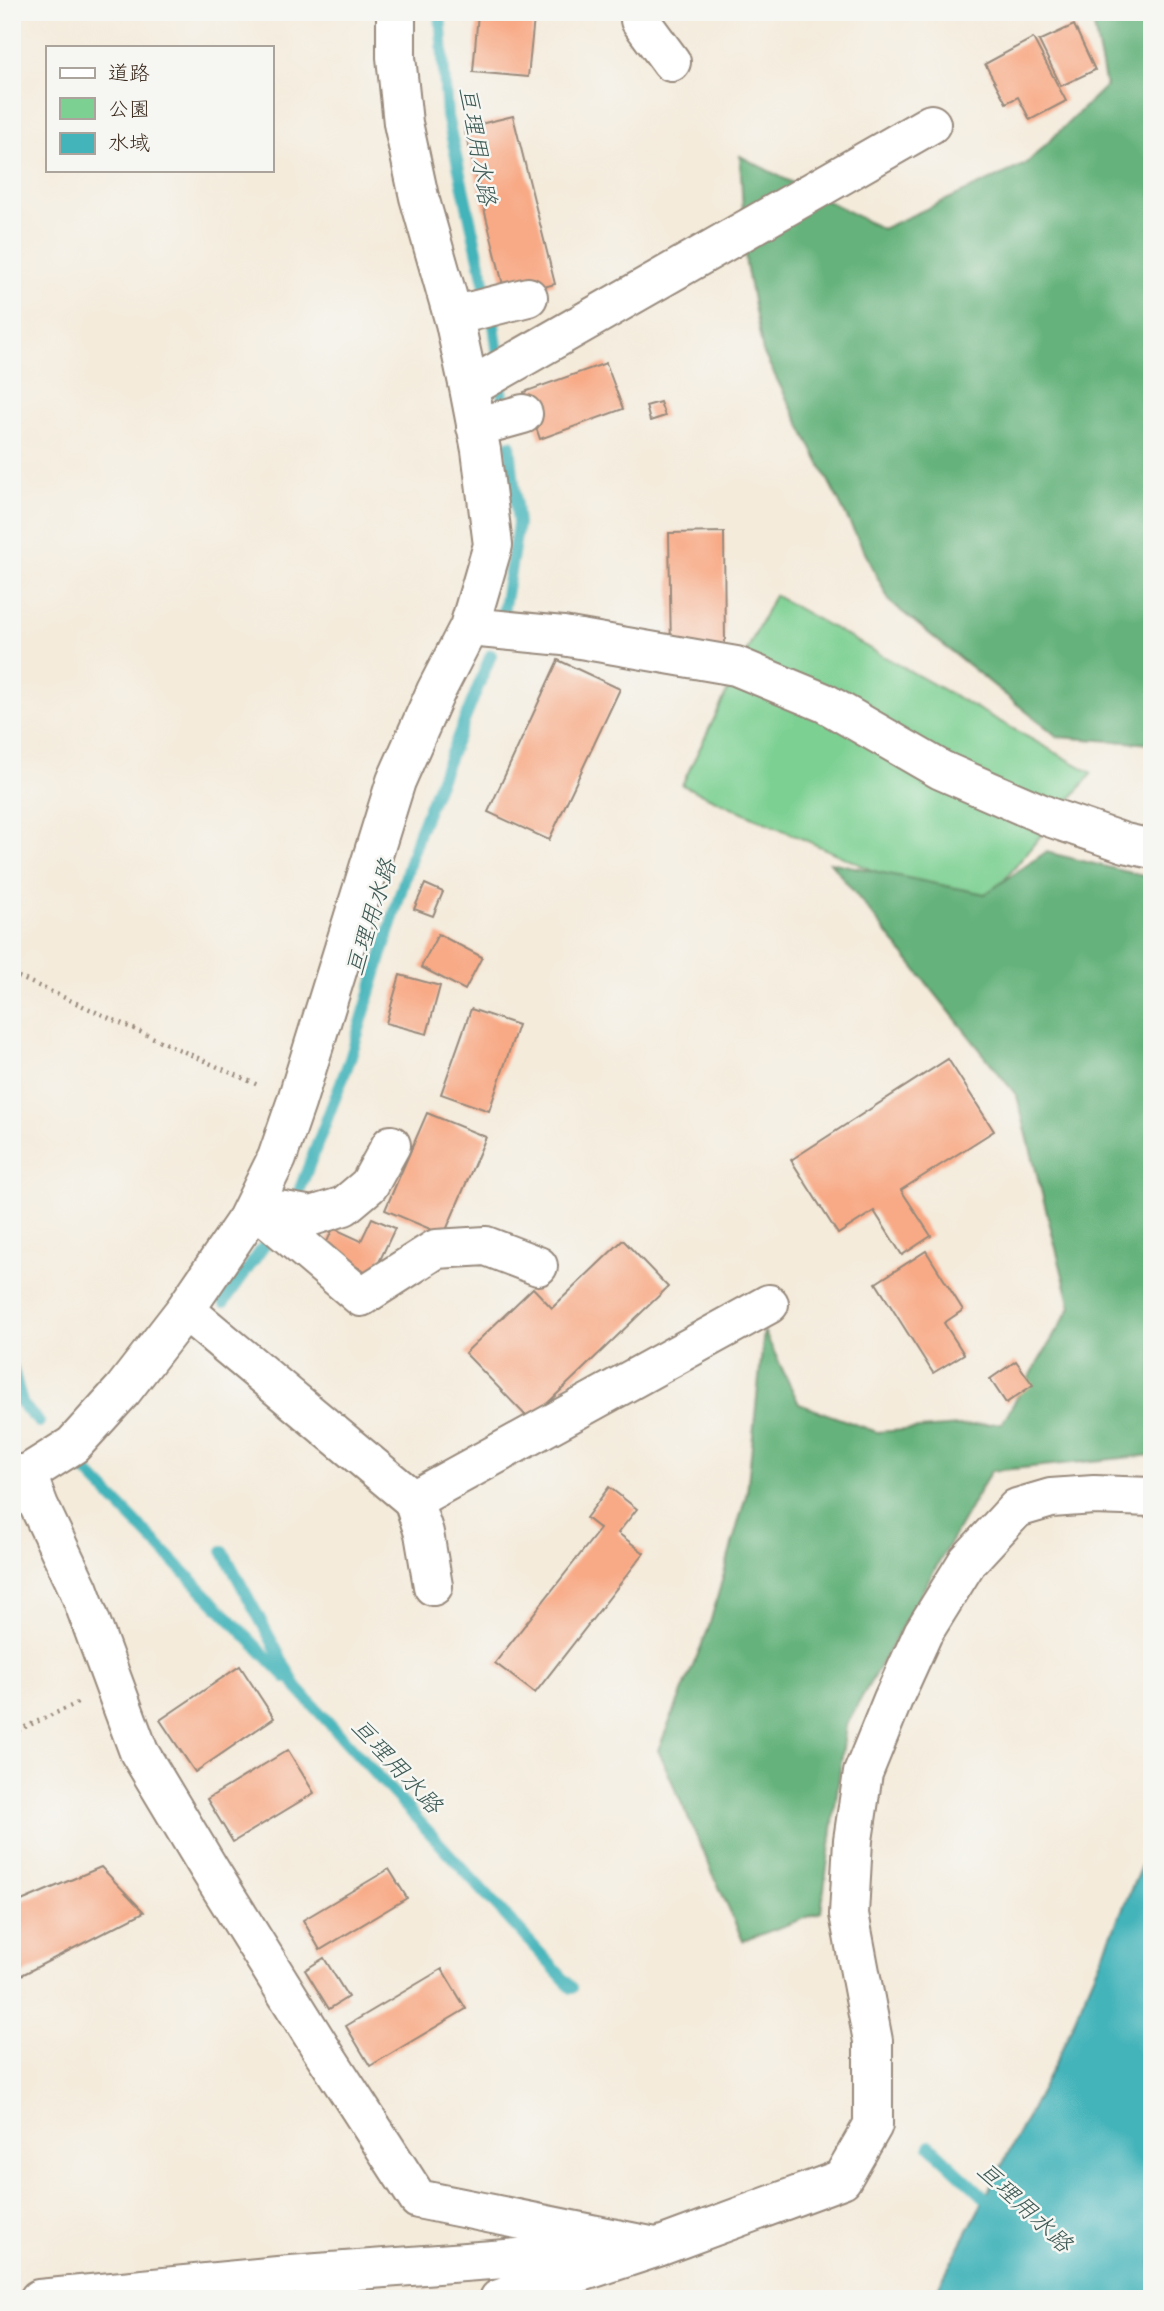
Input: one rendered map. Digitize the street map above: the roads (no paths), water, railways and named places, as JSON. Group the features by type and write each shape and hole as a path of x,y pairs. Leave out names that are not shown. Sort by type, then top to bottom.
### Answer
{"street":[{"path":"396,12 396,57 403,123 419,197 453,316 469,388 493,545 469,627 436,691 396,781 296,1103 277,1158 254,1206 185,1310 123,1390 73,1445 20,1474 39,1506 79,1591 139,1752 291,2000 418,2199 658,2247"},
{"path":"640,12 640,20 671,62"},
{"path":"469,388 931,124"},
{"path":"453,316 528,297"},
{"path":"476,427 523,414"},
{"path":"469,627 563,636 736,666 825,703 941,770 1049,817 1125,843 1152,849"},
{"path":"254,1206 312,1216 344,1206 369,1185 391,1145"},
{"path":"254,1206 361,1297 436,1249 486,1246 538,1266"},
{"path":"413,1500 769,1304"},
{"path":"185,1310 413,1500 424,1533 433,1586"},
{"path":"499,2299 658,2247 842,2179 873,2124 873,2041 849,1914 853,1840 863,1773 892,1699 923,1633 967,1562 1017,1508 1051,1498 1094,1495 1152,1496"},
{"path":"39,2299 278,2276 658,2247"}],"water":[{"path":"1152,1841 1152,2299 932,2299 1057,2060"}],"waterway":[{"name":"亘理用水路","path":"440,12 447,116 485,286"},
{"name":"亘理用水路","path":"494,324 498,355"},
{"name":"亘理用水路","path":"501,382 503,399"},
{"name":"亘理用水路","path":"503,613 518,524 510,445"},
{"name":"亘理用水路","path":"298,1194 350,1059 419,832 491,655"},
{"name":"亘理用水路","path":"224,1302 269,1239"},
{"path":"12,1367 23,1406"},
{"path":"17,1400 39,1422"},
{"path":"87,1472 287,1678"},
{"name":"亘理用水路","path":"223,1551 297,1688 572,1988"},
{"name":"亘理用水路","path":"930,2146 995,2207"}]}
